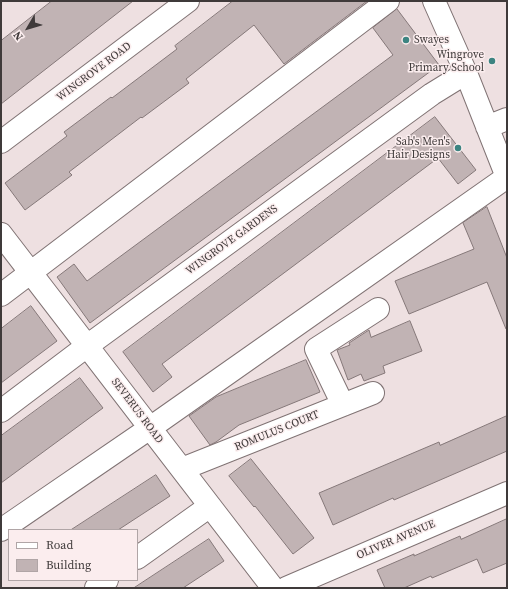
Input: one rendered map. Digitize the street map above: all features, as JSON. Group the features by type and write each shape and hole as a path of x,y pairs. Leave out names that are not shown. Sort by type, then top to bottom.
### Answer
{"street":[{"name":"WINGROVE ROAD","path":"1,142 188,1"},
{"path":"1,295 388,1"},
{"path":"1,530 150,428 507,177 466,73 434,1"},
{"name":"WINGROVE GARDENS","path":"1,411 87,346 432,94 466,73"},
{"path":"487,127 507,119"},
{"name":"SEVERUS ROAD","path":"1,234 273,588"},
{"path":"343,405 316,349 378,309"},
{"name":"ROMULUS COURT","path":"182,469 373,393"},
{"name":"OLIVER AVENUE","path":"286,588 507,493"},
{"path":"138,557 210,506"},
{"path":"96,588 106,581"}],"building":[{"path":"52,1 133,1 1,104 1,41"},
{"path":"233,1 367,1 284,64 254,25 186,79 189,83 142,118 141,117 69,172 72,175 25,210 5,183 67,136 64,132 177,49 175,46"},
{"path":"397,9 439,65 90,323 57,277 74,264 87,281 393,55 373,28"},
{"path":"435,117 476,170 458,184 438,158 162,364 172,377 153,392 123,352"},
{"path":"487,207 507,258 507,329 487,282 409,314 395,281 474,249 463,223"},
{"path":"31,306 57,341 1,383 1,329"},
{"path":"410,321 422,351 383,366 385,373 364,381 361,374 348,380 337,350 350,345 349,343 369,330 371,337"},
{"path":"306,360 320,392 239,425 210,445 189,416 216,397"},
{"path":"80,378 103,408 1,483 1,436"},
{"path":"507,416 507,451 394,500 393,498 333,525 319,493 439,442 440,445"},
{"path":"251,459 314,538 293,554 229,476"},
{"path":"156,475 170,496 120,529 73,529"},
{"path":"507,519 507,563 483,573 477,559 404,588 385,588 377,570 460,536 461,539"},
{"path":"209,539 224,561 183,588 134,588"}],"place":[{"name":"Swayes","path":"406,40"},
{"name":"Wingrove Primary School","path":"492,61"},
{"name":"Sab's Men's Hair Designs","path":"458,148"}]}
